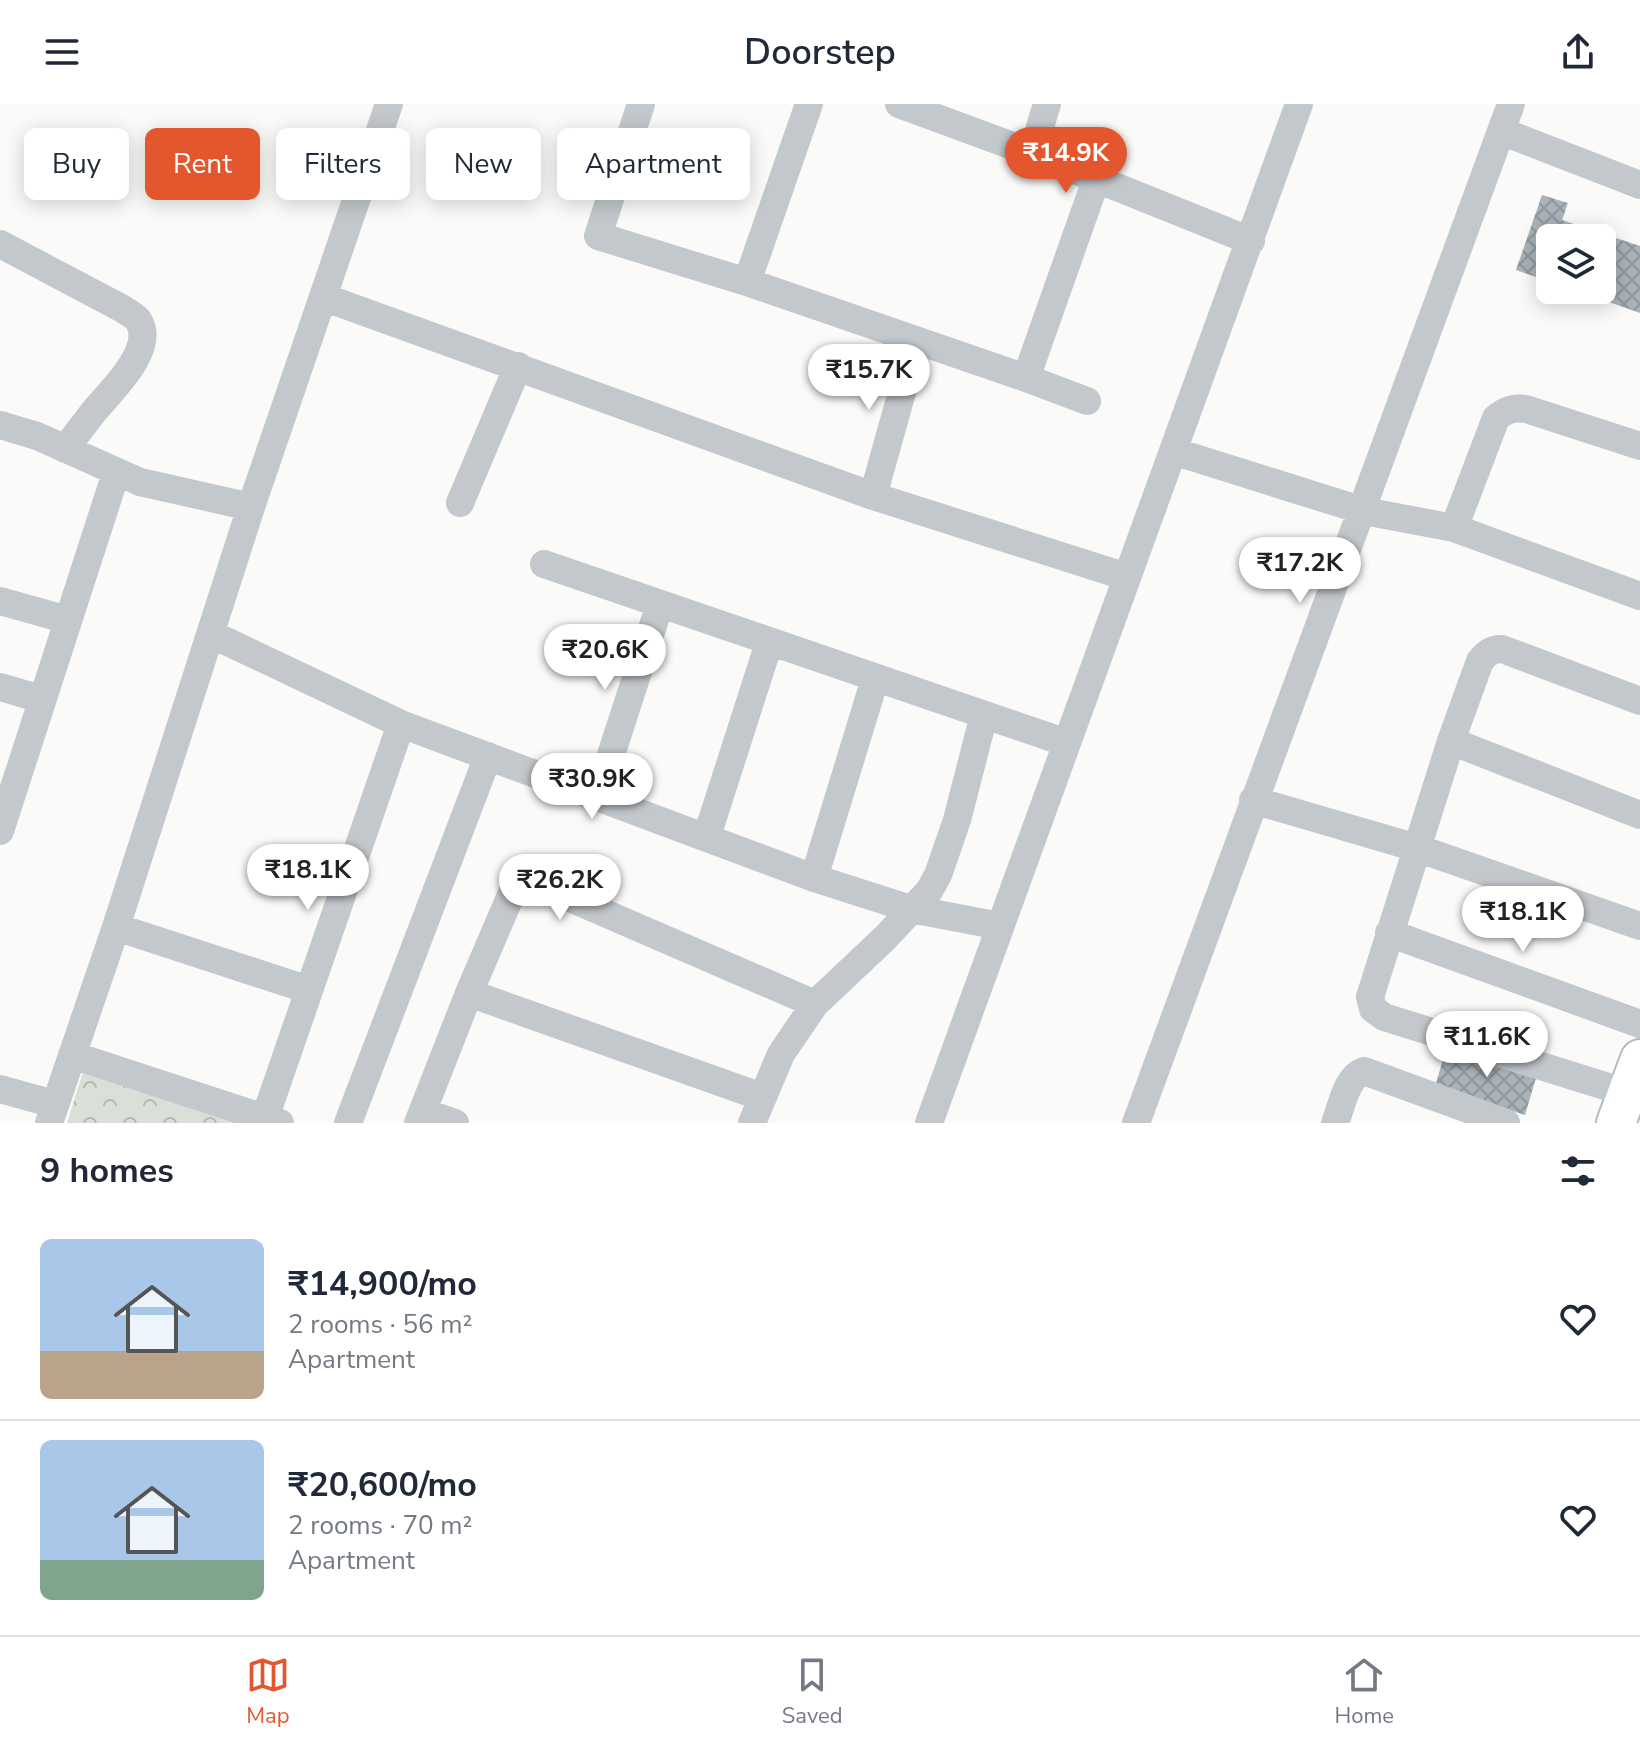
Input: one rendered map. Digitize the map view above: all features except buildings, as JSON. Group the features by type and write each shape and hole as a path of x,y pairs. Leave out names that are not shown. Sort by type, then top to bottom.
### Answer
{"street":[{"path":"0,1089 52,1114 116,927 251,507 389,104"},
{"path":"641,104 598,236 747,282 1087,401"},
{"path":"747,282 809,104"},
{"path":"899,104 1032,153 1251,241"},
{"path":"1032,153 1047,104"},
{"path":"934,1122 1000,926 1299,104"},
{"path":"1136,1123 1253,800 1364,511 1511,104"},
{"path":"1501,131 1640,185"},
{"path":"1026,378 1096,180"},
{"path":"0,244 138,319 142,332 140,347 130,367 65,449"},
{"path":"323,297 873,496 1127,577"},
{"path":"873,496 916,342"},
{"path":"460,503 518,366"},
{"path":"1454,528 1496,418 1505,411 1526,409 1640,446"},
{"path":"0,425 37,436 140,482 251,507"},
{"path":"1173,451 1364,511 1454,528 1640,596"},
{"path":"0,831 116,473"},
{"path":"544,564 1067,743"},
{"path":"0,601 68,620"},
{"path":"598,795 660,604"},
{"path":"211,634 401,724 814,878 911,909 1000,926"},
{"path":"707,836 769,643"},
{"path":"1631,1093 1384,1017 1373,1009 1370,997 1451,741 1480,661 1493,649 1502,649 1640,701"},
{"path":"814,878 875,679"},
{"path":"0,687 41,699"},
{"path":"469,993 757,1110 781,1054 815,1004 871,952 929,891 947,855 984,715"},
{"path":"72,1055 272,1120 309,990 401,724"},
{"path":"1451,741 1640,815"},
{"path":"348,1123 488,756"},
{"path":"1253,800 1417,848 1640,926"},
{"path":"455,1123 420,1118 469,993 511,895 518,889 531,886 549,889 815,1004"},
{"path":"116,927 309,990"},
{"path":"1389,933 1640,1024"},
{"path":"1335,1123 1351,1082 1356,1074 1364,1071 1506,1123"}],"green space":[{"path":"87,1059 286,1123 67,1123"}]}
